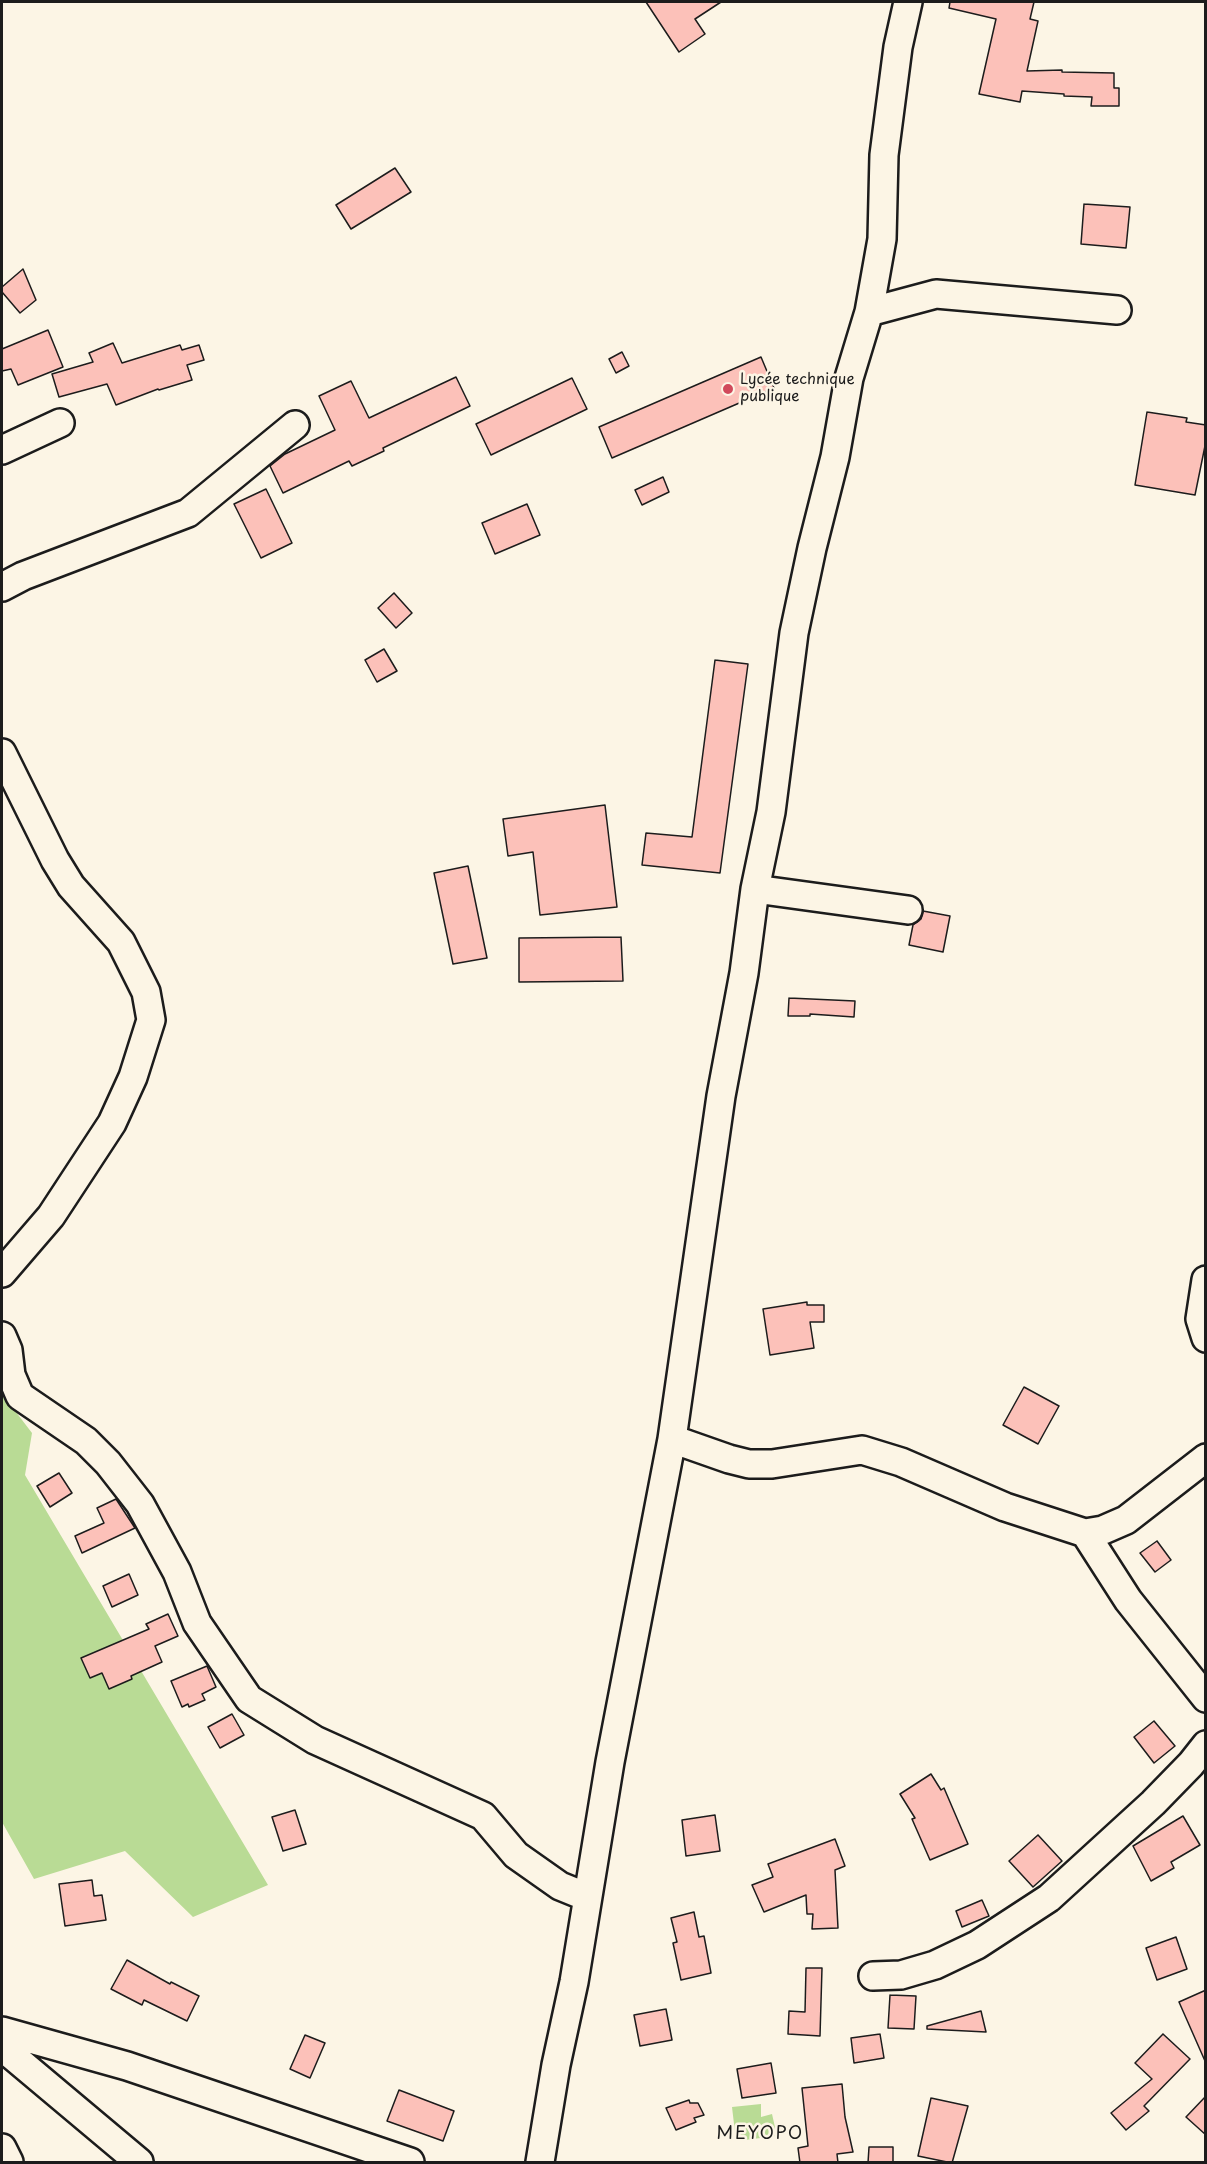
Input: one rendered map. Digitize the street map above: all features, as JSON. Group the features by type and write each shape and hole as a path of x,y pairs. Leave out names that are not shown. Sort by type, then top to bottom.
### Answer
{"street":[{"path":"540,2163 556,2065 574,1982 610,1762 672,1439 721,1096 744,973 755,890 771,812 794,633 835,457 849,378 869,312 882,239 884,155 898,47 908,2"},
{"path":"869,312 936,294 1117,310"},
{"path":"2,450 60,423"},
{"path":"2,587 23,576 188,513 295,425"},
{"path":"2,753 9,771 71,886 121,942 146,992 151,1020 133,1077 111,1123 51,1216 2,1273"},
{"path":"755,890 908,910"},
{"path":"1206,1280 1200,1319 1206,1338"},
{"path":"2,1336 8,1350 11,1376 20,1396 86,1441 108,1462 140,1504 177,1572 197,1623 249,1699 315,1740 483,1816 516,1855 560,1886 587,1897"},
{"path":"672,1439 729,1460 749,1464 772,1464 862,1450 901,1462 1005,1507 1085,1533 1103,1530 1126,1520 1206,1458"},
{"path":"1085,1533 1128,1600 1206,1698"},
{"path":"873,1976 901,1974 935,1965 977,1945 1041,1904 1154,1803 1206,1745"},
{"path":"2,2031 127,2066 410,2163"},
{"path":"2,2047 139,2163"},
{"path":"2,2148 9,2163"}],"green space":[{"path":"2,1391 32,1433 25,1475 268,1885 193,1917 125,1851 34,1879 2,1822"},
{"path":"761,2104 761,2117 772,2114 777,2136 736,2141 732,2107"}],"building":[{"path":"646,2 721,2 695,19 705,34 679,52"},
{"path":"950,2 1034,2 1030,19 1038,21 1027,71 1062,70 1062,72 1114,73 1114,88 1119,88 1119,106 1091,106 1092,97 1064,96 1064,94 1022,91 1020,102 979,94 996,19 949,8"},
{"path":"395,168 411,192 351,229 336,205"},
{"path":"1084,204 1130,207 1126,248 1081,244"},
{"path":"23,269 36,300 20,313 2,292 2,287"},
{"path":"48,330 63,367 18,385 11,369 2,371 2,349"},
{"path":"113,343 122,363 180,345 182,350 199,345 204,360 187,365 192,380 158,389 116,405 107,384 59,397 52,374 93,362 89,353"},
{"path":"622,352 629,366 616,373 609,359"},
{"path":"761,357 774,388 612,458 599,427"},
{"path":"456,377 470,406 383,448 384,451 352,466 349,461 283,493 270,466 285,454 335,430 319,396 351,381 369,418"},
{"path":"572,378 587,409 491,455 476,424"},
{"path":"1147,412 1187,418 1186,422 1206,425 1206,441 1195,495 1135,485"},
{"path":"663,477 669,492 642,505 635,490"},
{"path":"266,489 292,543 261,558 234,504"},
{"path":"527,504 540,535 495,554 482,523"},
{"path":"394,593 412,613 396,628 378,608"},
{"path":"384,649 397,671 377,682 365,660"},
{"path":"715,660 748,664 720,873 642,865 646,833 692,837"},
{"path":"605,805 617,907 540,915 533,852 508,856 503,819"},
{"path":"468,866 487,958 453,964 434,873"},
{"path":"923,911 950,916 943,952 909,945 913,925 921,919"},
{"path":"621,937 623,981 519,982 519,938"},
{"path":"789,998 855,1001 854,1017 810,1014 810,1016 788,1016"},
{"path":"807,1302 807,1305 824,1305 824,1322 810,1322 814,1348 770,1355 763,1309"},
{"path":"1024,1387 1059,1406 1038,1444 1003,1425"},
{"path":"59,1473 72,1493 50,1507 37,1486"},
{"path":"116,1499 135,1528 82,1553 75,1536 104,1523 97,1508"},
{"path":"1157,1541 1171,1560 1155,1572 1140,1553"},
{"path":"129,1574 138,1595 112,1607 103,1586"},
{"path":"168,1614 178,1636 155,1646 162,1662 109,1689 102,1673 90,1678 81,1658 149,1629 146,1624"},
{"path":"207,1666 216,1687 202,1694 205,1700 189,1707 188,1704 182,1707 171,1681"},
{"path":"232,1714 244,1735 220,1748 208,1727"},
{"path":"1154,1721 1175,1746 1154,1763 1134,1737"},
{"path":"931,1774 941,1790 944,1788 968,1844 930,1860 912,1819 915,1818 900,1794"},
{"path":"295,1810 306,1844 283,1851 272,1817"},
{"path":"715,1815 720,1851 686,1856 682,1820"},
{"path":"1183,1816 1200,1845 1171,1862 1174,1868 1151,1881 1133,1846"},
{"path":"1038,1835 1062,1861 1033,1887 1009,1861"},
{"path":"835,1839 845,1866 835,1870 838,1928 812,1929 813,1914 807,1914 806,1895 764,1912 752,1885 773,1877 768,1864"},
{"path":"92,1880 94,1896 102,1895 106,1920 65,1926 59,1884"},
{"path":"982,1900 989,1916 962,1927 956,1911"},
{"path":"694,1912 699,1937 704,1936 711,1973 681,1980 673,1943 677,1942 671,1918"},
{"path":"1176,1937 1187,1969 1157,1980 1146,1948"},
{"path":"127,1960 170,1984 171,1982 199,1996 187,2021 144,2000 142,2005 111,1989"},
{"path":"806,1968 822,1968 820,2036 788,2034 789,2011 805,2012"},
{"path":"1206,1990 1206,1992 1205,2061 1179,2002"},
{"path":"890,1995 916,1996 914,2029 888,2028"},
{"path":"666,2009 672,2040 640,2046 634,2015"},
{"path":"981,2011 986,2032 927,2029 927,2026"},
{"path":"880,2034 884,2058 854,2063 851,2038"},
{"path":"1163,2034 1190,2059 1144,2106 1149,2111 1126,2130 1111,2113 1152,2079 1135,2063"},
{"path":"305,2035 325,2043 310,2078 290,2069"},
{"path":"771,2063 776,2093 742,2098 737,2069"},
{"path":"842,2084 845,2117 853,2152 837,2154 838,2163 800,2163 798,2148 808,2146 802,2088"},
{"path":"399,2090 454,2111 443,2141 387,2121"},
{"path":"1206,2096 1206,2135 1186,2117"},
{"path":"931,2098 968,2106 952,2163 918,2156"},
{"path":"689,2100 690,2103 698,2103 704,2115 694,2118 696,2122 676,2130 666,2108"},
{"path":"869,2147 893,2147 893,2163 868,2163"}],"place":[{"name":"Lycée technique publique","path":"728,389"}],"district":[{"name":"MEYOPO","path":"760,2134"}]}
